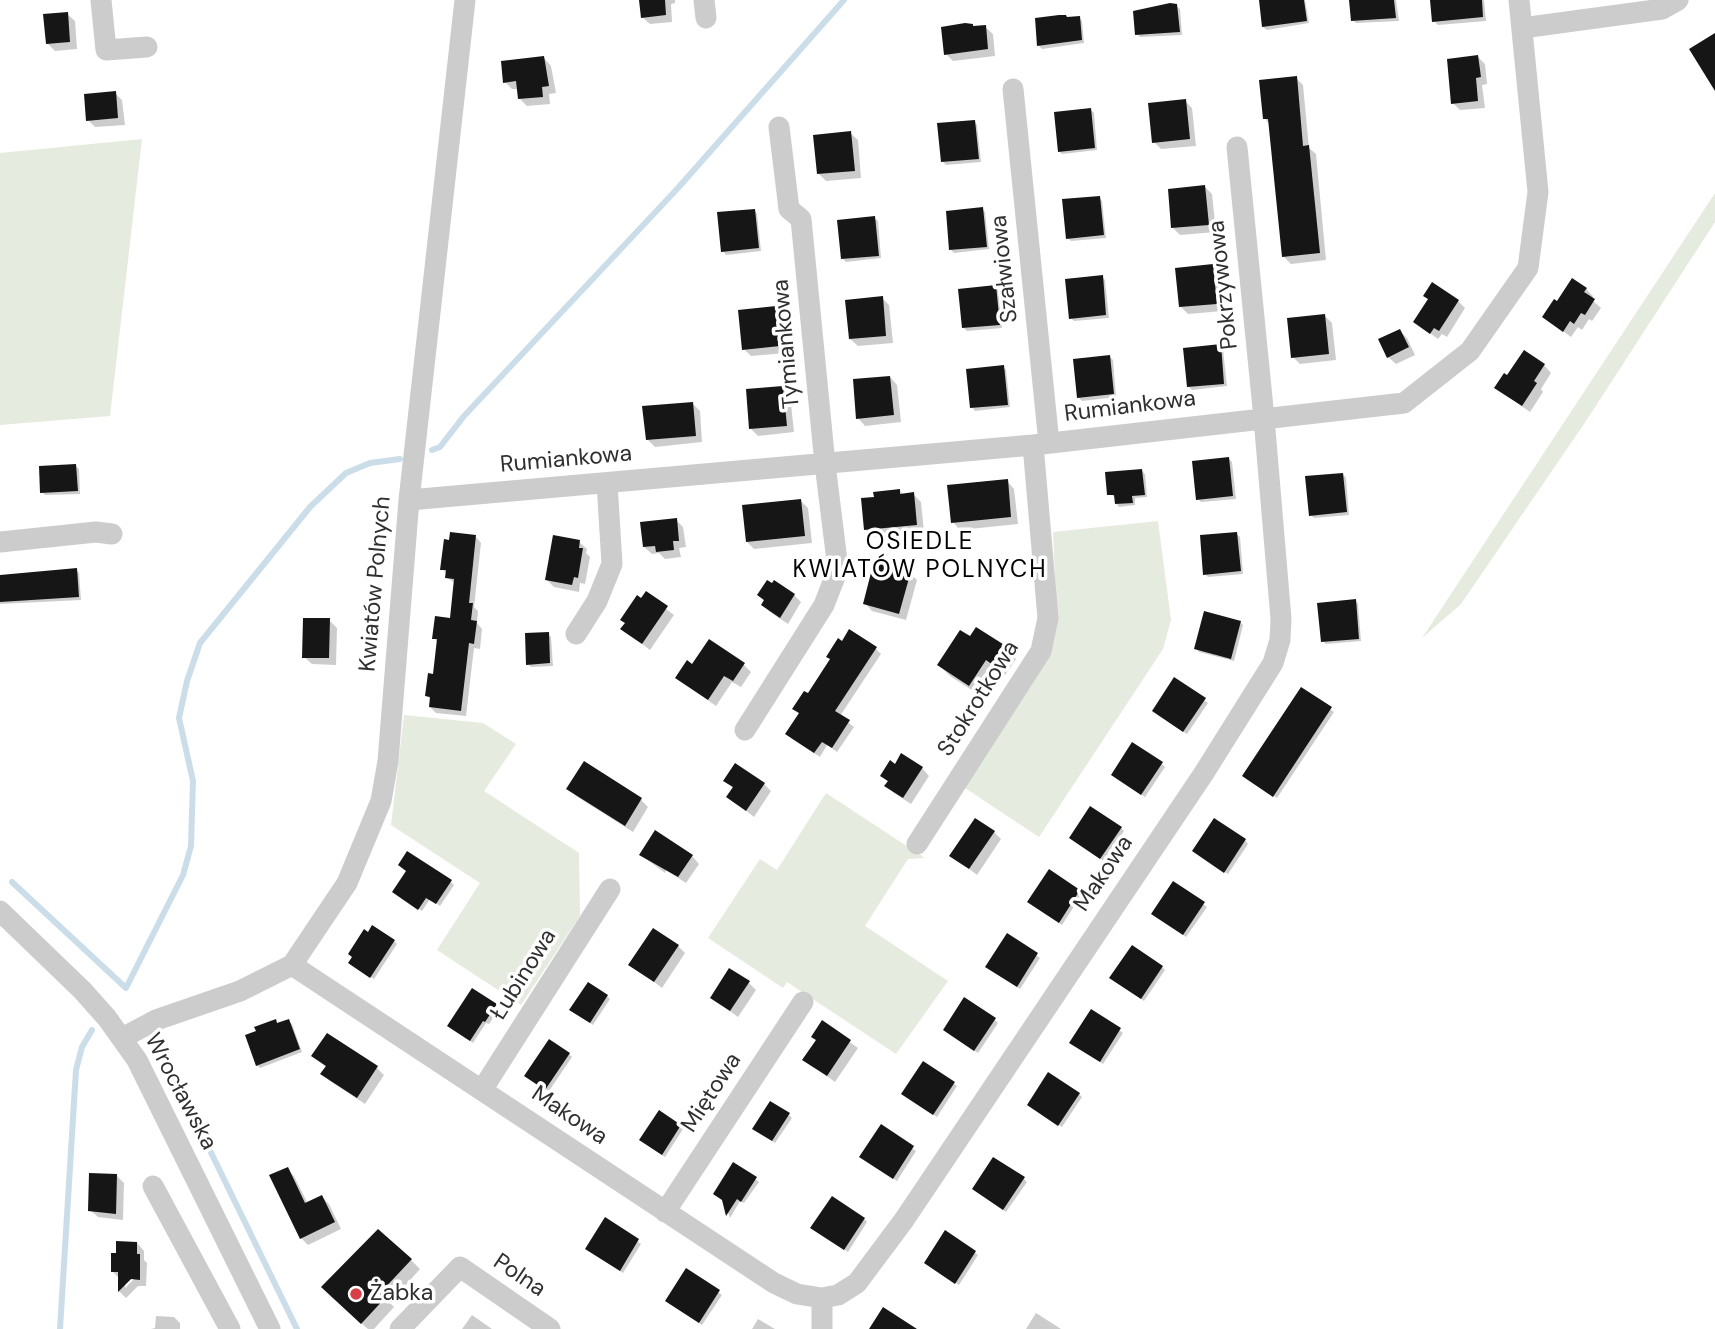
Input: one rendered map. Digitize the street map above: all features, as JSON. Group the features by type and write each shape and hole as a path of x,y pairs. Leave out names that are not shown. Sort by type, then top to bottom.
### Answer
{"street":[{"path":"102,0 106,50 147,47"},
{"name":"Kwiatów Polnych","path":"122,1038 156,1020 240,991 292,965 348,883 381,801 388,761 409,500 465,0"},
{"name":"Rumiankowa","path":"409,500 1041,444 1404,402 1470,351 1528,268 1538,192 1519,0"},
{"path":"1522,28 1662,9 1678,0"},
{"name":"Szałwiowa","path":"1013,89 1041,444"},
{"name":"Tymiankowa","path":"745,730 824,605 838,569 825,464 802,219 789,209 779,127"},
{"name":"Pokrzywowa","path":"1237,147 1264,418"},
{"name":"Makowa","path":"292,965 774,1283 797,1294 822,1298 838,1295 857,1283 904,1220 1204,773 1273,663 1280,640 1280,619 1264,418"},
{"name":"Stokrotkowa","path":"917,844 1041,651 1048,618 1041,444"},
{"path":"576,634 597,601 612,564 607,483"},
{"path":"0,542 96,532 111,534"},
{"name":"Łubinowa","path":"482,1090 610,889"},
{"name":"Wrocławska","path":"0,911 82,990 122,1038 146,1077 270,1329"},
{"name":"Miętowa","path":"665,1212 803,1002"},
{"path":"153,1186 230,1329"},
{"name":"Polna","path":"400,1329 460,1267 550,1329"},
{"path":"822,1298 822,1329"}],"shaded area":[{"path":"142,139 110,416 0,425 0,153"},
{"path":"1715,193 1715,222 1586,421 1461,604 1422,638"},
{"path":"1158,521 1171,620 1163,649 1039,837 962,786 1057,619 1053,532"},
{"path":"404,715 483,723 516,744 484,791 579,853 580,916 521,1005 437,950 480,883 391,825"},
{"path":"826,793 925,858 908,859 865,926 948,981 896,1054 787,982 783,988 708,938 760,859 777,870"}],"building":[{"path":"639,0 665,0 666,15 641,18"},
{"path":"1259,0 1304,0 1307,21 1262,27"},
{"path":"1349,0 1394,0 1396,18 1351,21"},
{"path":"1430,0 1482,0 1483,17 1432,22"},
{"path":"1177,4 1180,32 1135,35 1133,11"},
{"path":"68,12 70,42 46,44 43,14"},
{"path":"1080,16 1082,40 1037,46 1035,18"},
{"path":"965,23 973,26 986,25 988,49 944,55 941,27"},
{"path":"1715,33 1715,91 1689,49"},
{"path":"1478,55 1481,77 1476,78 1478,101 1451,104 1447,59"},
{"path":"544,56 549,86 542,87 543,97 518,99 516,81 503,83 501,61"},
{"path":"1297,76 1303,146 1309,145 1320,253 1282,257 1268,119 1263,119 1259,80"},
{"path":"116,91 118,118 86,121 84,94"},
{"path":"1186,99 1190,139 1152,143 1148,103"},
{"path":"1091,108 1095,148 1058,152 1054,112"},
{"path":"975,120 979,159 941,162 937,123"},
{"path":"851,131 855,171 817,174 813,135"},
{"path":"1205,185 1209,225 1171,228 1168,189"},
{"path":"1100,196 1104,235 1066,239 1062,199"},
{"path":"983,207 987,247 949,250 946,211"},
{"path":"755,209 759,248 721,252 717,212"},
{"path":"875,216 879,256 841,259 837,220"},
{"path":"1213,264 1217,304 1179,307 1175,268"},
{"path":"1103,275 1106,315 1069,319 1065,279"},
{"path":"1572,278 1587,288 1584,292 1595,299 1585,315 1581,313 1574,324 1570,321 1563,332 1542,317 1554,299 1557,301"},
{"path":"1432,282 1459,300 1439,331 1434,328 1430,334 1413,322 1428,299 1423,296"},
{"path":"996,285 1000,325 962,328 958,289"},
{"path":"883,296 886,336 849,339 845,300"},
{"path":"776,306 780,346 742,350 738,310"},
{"path":"1325,314 1329,354 1291,358 1287,318"},
{"path":"1400,329 1409,347 1387,358 1378,339"},
{"path":"1221,344 1224,384 1187,387 1183,348"},
{"path":"1524,350 1545,364 1534,381 1537,383 1522,406 1494,388 1504,373 1507,375"},
{"path":"1110,355 1114,394 1077,398 1073,359"},
{"path":"1004,365 1008,405 970,408 966,369"},
{"path":"890,376 894,415 856,419 853,379"},
{"path":"783,386 787,426 749,429 746,389"},
{"path":"693,402 696,436 646,440 642,406"},
{"path":"1229,457 1233,496 1196,500 1192,461"},
{"path":"76,464 78,491 40,493 39,466"},
{"path":"1142,469 1145,495 1132,496 1133,503 1115,504 1114,495 1107,495 1105,472"},
{"path":"1343,473 1347,512 1309,516 1305,476"},
{"path":"1008,479 1011,517 951,523 947,485"},
{"path":"900,489 900,494 914,492 917,525 864,530 861,498 874,497 873,492"},
{"path":"801,499 805,536 746,542 742,505"},
{"path":"677,518 679,541 673,541 674,550 656,552 655,546 643,547 640,522"},
{"path":"450,532 476,535 469,603 473,603 471,620 477,621 474,644 469,643 461,711 429,707 430,697 425,696 428,673 433,674 437,639 432,639 435,616 450,618 454,579 445,578 446,570 440,570 444,539 449,540"},
{"path":"1237,532 1241,571 1203,575 1200,535"},
{"path":"553,535 580,540 579,548 583,548 578,578 574,577 572,585 545,580"},
{"path":"874,561 911,571 899,614 863,604"},
{"path":"77,568 79,597 0,602 0,575"},
{"path":"767,580 772,583 774,580 795,594 780,618 761,605 764,600 757,595"},
{"path":"646,591 668,606 642,644 620,629 625,623 620,620 637,595 641,598"},
{"path":"1356,599 1359,639 1321,642 1317,603"},
{"path":"1204,611 1241,621 1231,659 1194,649"},
{"path":"303,618 330,618 329,658 302,658"},
{"path":"976,627 1006,646 993,665 986,660 969,686 937,665 960,630 970,636"},
{"path":"849,629 877,647 835,711 850,720 832,748 822,742 814,753 785,734 799,713 792,709 804,691 808,693 830,659 826,657 838,638 842,641"},
{"path":"549,632 550,663 526,665 525,633"},
{"path":"709,639 745,663 733,681 724,676 708,700 675,678 687,660 692,664"},
{"path":"1174,677 1206,698 1183,732 1152,711"},
{"path":"1301,687 1332,707 1273,797 1242,776"},
{"path":"1132,742 1163,762 1141,795 1111,775"},
{"path":"901,753 923,767 903,798 884,786 888,781 880,776 890,760 895,764"},
{"path":"584,761 642,798 625,826 566,789"},
{"path":"735,763 765,783 746,811 726,797 733,787 723,781"},
{"path":"1090,806 1122,827 1100,859 1069,838"},
{"path":"975,818 995,831 969,869 949,856"},
{"path":"1214,818 1246,839 1224,873 1192,851"},
{"path":"655,830 693,855 678,877 639,855"},
{"path":"407,851 452,880 436,904 426,898 418,910 392,892 406,871 398,865"},
{"path":"1049,869 1080,890 1059,923 1027,902"},
{"path":"1173,881 1205,902 1183,935 1151,914"},
{"path":"372,925 395,940 370,978 348,963 352,957 348,954 364,929 368,932"},
{"path":"653,928 679,945 654,982 628,965"},
{"path":"1007,933 1038,953 1017,987 985,967"},
{"path":"1132,945 1163,966 1141,999 1109,978"},
{"path":"729,968 750,981 730,1011 710,998"},
{"path":"588,982 608,995 590,1023 569,1010"},
{"path":"472,988 497,1004 470,1041 447,1026"},
{"path":"964,997 996,1018 974,1051 943,1030"},
{"path":"1091,1009 1121,1028 1100,1062 1069,1043"},
{"path":"276,1019 277,1023 289,1019 300,1049 256,1066 245,1035 256,1031 254,1027"},
{"path":"822,1020 851,1040 827,1076 802,1060 816,1040 811,1037"},
{"path":"327,1033 378,1066 357,1098 320,1074 326,1066 311,1056"},
{"path":"549,1039 570,1053 545,1090 524,1076"},
{"path":"923,1061 955,1082 933,1115 901,1094"},
{"path":"1048,1072 1080,1093 1058,1126 1027,1105"},
{"path":"770,1101 790,1113 772,1141 752,1129"},
{"path":"659,1110 681,1125 662,1155 639,1140"},
{"path":"881,1124 914,1146 893,1179 859,1157"},
{"path":"993,1157 1025,1177 1003,1210 972,1189"},
{"path":"733,1162 757,1177 741,1202 737,1199 726,1216 722,1200 713,1194"},
{"path":"288,1167 305,1203 322,1195 335,1222 300,1239 269,1175"},
{"path":"89,1173 117,1174 116,1214 88,1211"},
{"path":"832,1196 865,1218 844,1250 810,1228"},
{"path":"605,1217 639,1239 620,1271 585,1249"},
{"path":"378,1229 412,1259 381,1292 386,1297 361,1324 321,1287"},
{"path":"945,1230 976,1251 955,1284 924,1263"},
{"path":"116,1241 137,1242 137,1254 140,1254 140,1280 131,1279 118,1292 118,1272 111,1272 111,1253 116,1253"},
{"path":"686,1268 720,1290 699,1323 665,1301"},
{"path":"883,1307 917,1329 869,1329"}],"waterway":[{"path":"432,450 440,447 464,416 678,188 844,0"},
{"path":"12,882 126,988 183,875 191,846 193,781 179,718 187,681 200,643 310,507 346,473 370,463 400,459"},
{"path":"60,1329 76,1070 82,1047 92,1030"},
{"path":"163,1054 297,1329"}],"place":[{"name":"Żabka","path":"356,1294"}],"district":[{"name":"OSIEDLE KWIATÓW POLNYCH","path":"920,557"}]}
